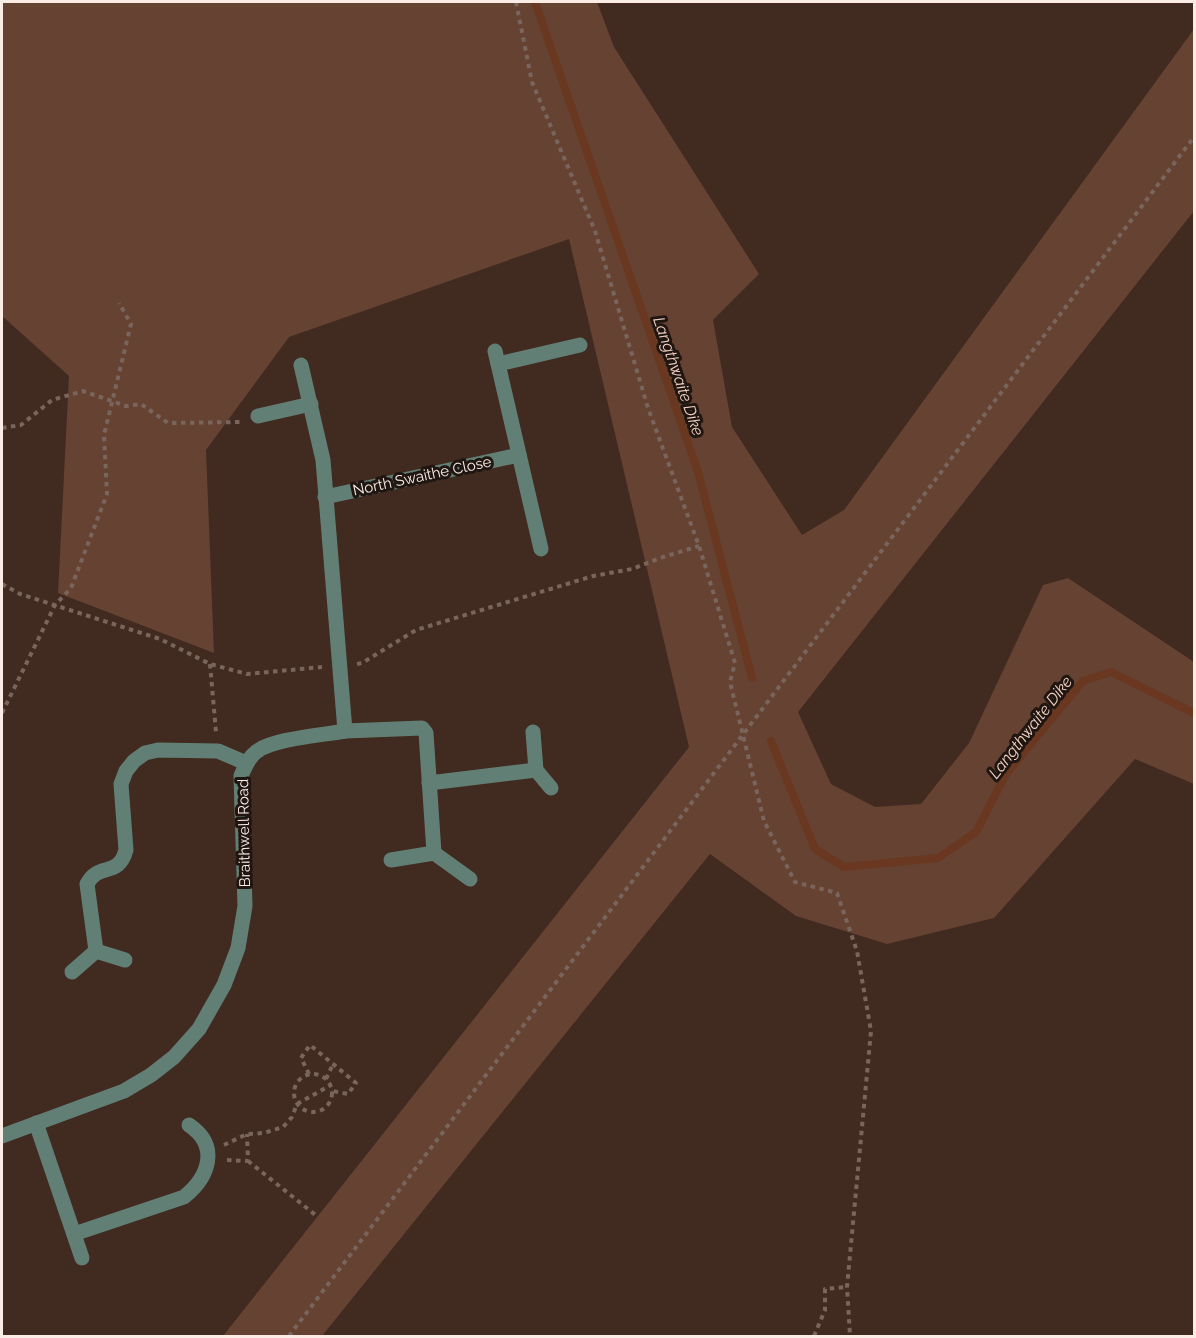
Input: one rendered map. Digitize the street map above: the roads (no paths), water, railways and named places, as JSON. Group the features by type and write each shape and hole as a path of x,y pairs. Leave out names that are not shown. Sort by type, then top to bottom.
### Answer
{"street":[{"path":"541,549 496,357 580,345"},
{"path":"302,365 323,460 345,731"},
{"path":"258,416 311,404"},
{"name":"North Swaithe Close","path":"326,497 519,455"},
{"name":"Braithwell Road","path":"2,1136 123,1091 151,1075 174,1057 199,1029 224,985 238,948 245,906 241,776 246,763 256,751 271,744 345,731 422,728 426,733 429,783"},
{"path":"533,732 536,770 550,788"},
{"path":"96,951 87,884 91,876 97,872 114,868 123,859 126,850 121,784 126,771 145,753 158,750 218,751 246,763"},
{"path":"434,853 429,783 536,770"},
{"path":"391,860 434,853 470,879"},
{"path":"96,951 125,960"},
{"path":"72,972 96,951"},
{"path":"36,1123 82,1258"},
{"path":"74,1234 184,1197 192,1190 204,1174 209,1156 204,1142 195,1129 189,1125"}],"waterway":[{"name":"Langthwaite Dike","path":"535,2 698,472 752,678"},
{"name":"Langthwaite Dike","path":"771,741 815,849 844,867 938,858 976,832 1006,774 1083,681 1111,672 1194,713"}]}
